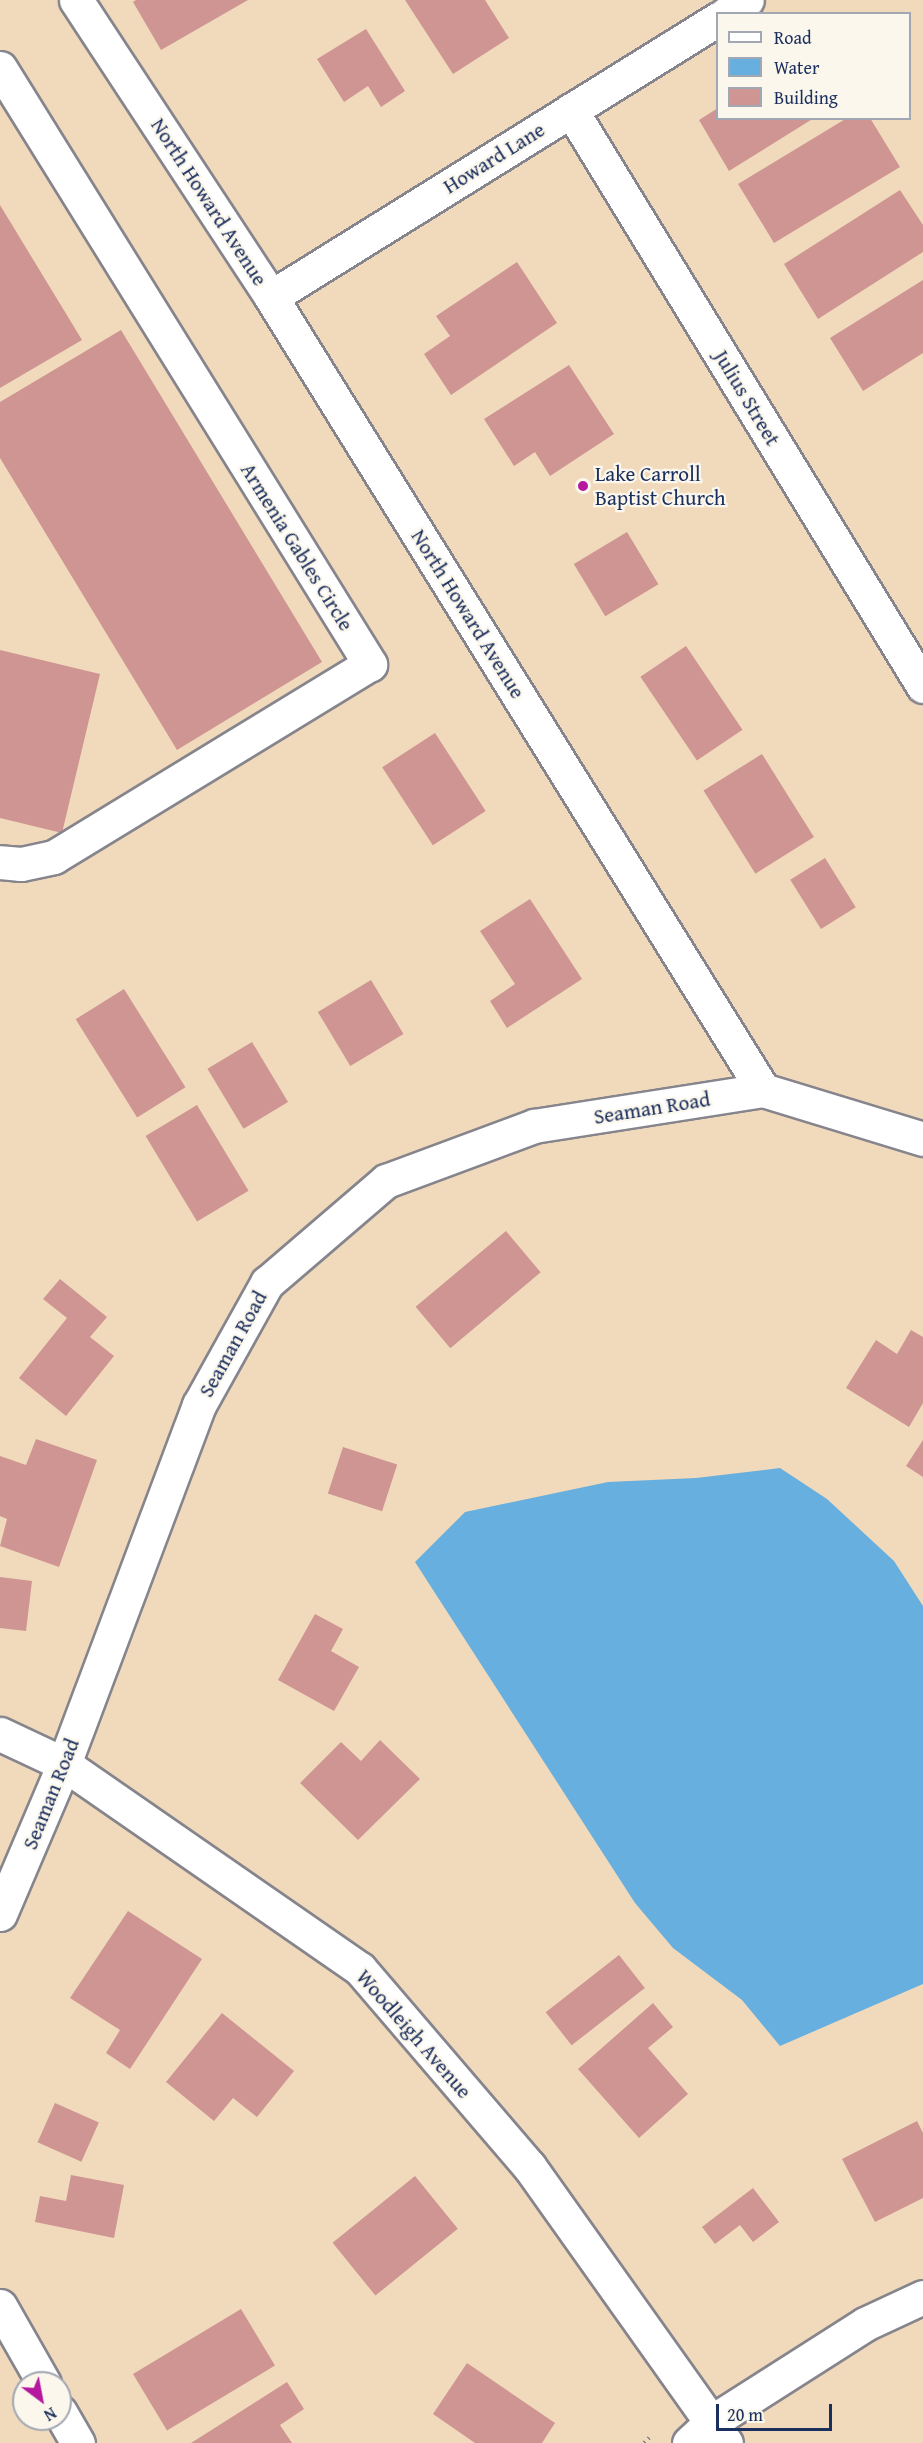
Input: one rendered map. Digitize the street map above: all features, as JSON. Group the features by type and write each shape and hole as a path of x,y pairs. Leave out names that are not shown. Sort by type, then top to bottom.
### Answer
{"street":[{"name":"North Howard Avenue","path":"76,0 271,297 763,1090"},
{"path":"729,12 747,0"},
{"name":"Howard Lane","path":"271,297 716,20"},
{"name":"Armenia Gables Circle","path":"0,68 370,664 54,857 21,864 0,862"},
{"name":"Julius Street","path":"572,110 923,686"},
{"path":"763,1090 923,1139"},
{"name":"Seaman Road","path":"0,1914 64,1764 199,1405 267,1282 386,1181 534,1126 763,1090"},
{"name":"Woodleigh Avenue","path":"0,1734 64,1764 360,1969 529,2166 719,2432"},
{"path":"689,2443 719,2432 865,2324 923,2297"},
{"path":"0,2306 37,2371"}],"water":[{"path":"780,1468 827,1499 894,1561 923,1606 923,1984 780,2046 742,2000 673,1948 635,1903 415,1562 465,1512 608,1482 696,1478"}],"building":[{"path":"136,0 248,0 161,50 133,2"},
{"path":"405,0 485,0 509,38 453,74"},
{"path":"366,29 405,91 381,107 368,86 344,102 317,59"},
{"path":"716,109 716,120 811,120 729,171 699,120"},
{"path":"844,120 871,120 900,167 774,243 738,184"},
{"path":"900,190 923,225 923,252 818,319 784,264"},
{"path":"0,205 82,340 0,388"},
{"path":"517,262 557,323 451,395 424,354 450,336 436,316"},
{"path":"923,280 923,353 863,391 830,338"},
{"path":"121,330 322,662 177,750 0,458 0,402"},
{"path":"569,365 614,434 550,476 535,452 514,466 484,419"},
{"path":"627,532 658,584 605,616 574,564"},
{"path":"686,646 742,730 697,760 640,677"},
{"path":"0,650 100,674 62,833 0,818"},
{"path":"435,733 486,811 433,845 382,767"},
{"path":"762,754 814,837 755,874 703,791"},
{"path":"825,858 856,907 821,929 790,880"},
{"path":"530,899 582,979 507,1028 490,1001 515,984 480,931"},
{"path":"371,980 403,1034 350,1066 318,1012"},
{"path":"124,989 185,1087 137,1118 76,1019"},
{"path":"252,1042 288,1102 243,1129 207,1069"},
{"path":"197,1105 249,1191 197,1222 146,1136"},
{"path":"506,1231 541,1272 450,1348 416,1307"},
{"path":"60,1279 107,1317 90,1337 114,1356 66,1416 19,1378 67,1318 43,1299"},
{"path":"911,1330 923,1337 923,1403 909,1427 846,1388 876,1340 897,1354"},
{"path":"36,1439 97,1460 59,1567 0,1546 7,1519 0,1516 0,1456 26,1465"},
{"path":"923,1440 923,1477 906,1466"},
{"path":"343,1447 397,1465 382,1511 328,1494"},
{"path":"0,1577 32,1581 26,1631 0,1628"},
{"path":"315,1614 343,1629 331,1651 359,1667 334,1711 278,1680"},
{"path":"380,1740 420,1779 358,1840 300,1783 341,1742 361,1761"},
{"path":"128,1911 202,1959 130,2069 106,2053 120,2030 70,1998"},
{"path":"619,1955 645,1988 572,2045 546,2012"},
{"path":"653,2003 673,2027 648,2048 688,2094 639,2138 578,2069"},
{"path":"222,2013 294,2071 257,2117 233,2098 214,2121 166,2082"},
{"path":"55,2103 99,2123 81,2162 38,2142"},
{"path":"917,2121 923,2133 923,2198 875,2222 842,2159"},
{"path":"71,2175 124,2185 114,2238 35,2222 40,2196 66,2201"},
{"path":"415,2176 458,2229 375,2296 333,2243"},
{"path":"753,2188 779,2222 753,2242 740,2225 715,2244 702,2227"},
{"path":"241,2309 275,2366 167,2430 133,2374"},
{"path":"467,2363 555,2423 542,2443 475,2443 433,2414"},
{"path":"287,2382 304,2409 280,2425 292,2443 191,2443"}],"place":[{"name":"Lake Carroll Baptist Church","path":"583,486"}]}
